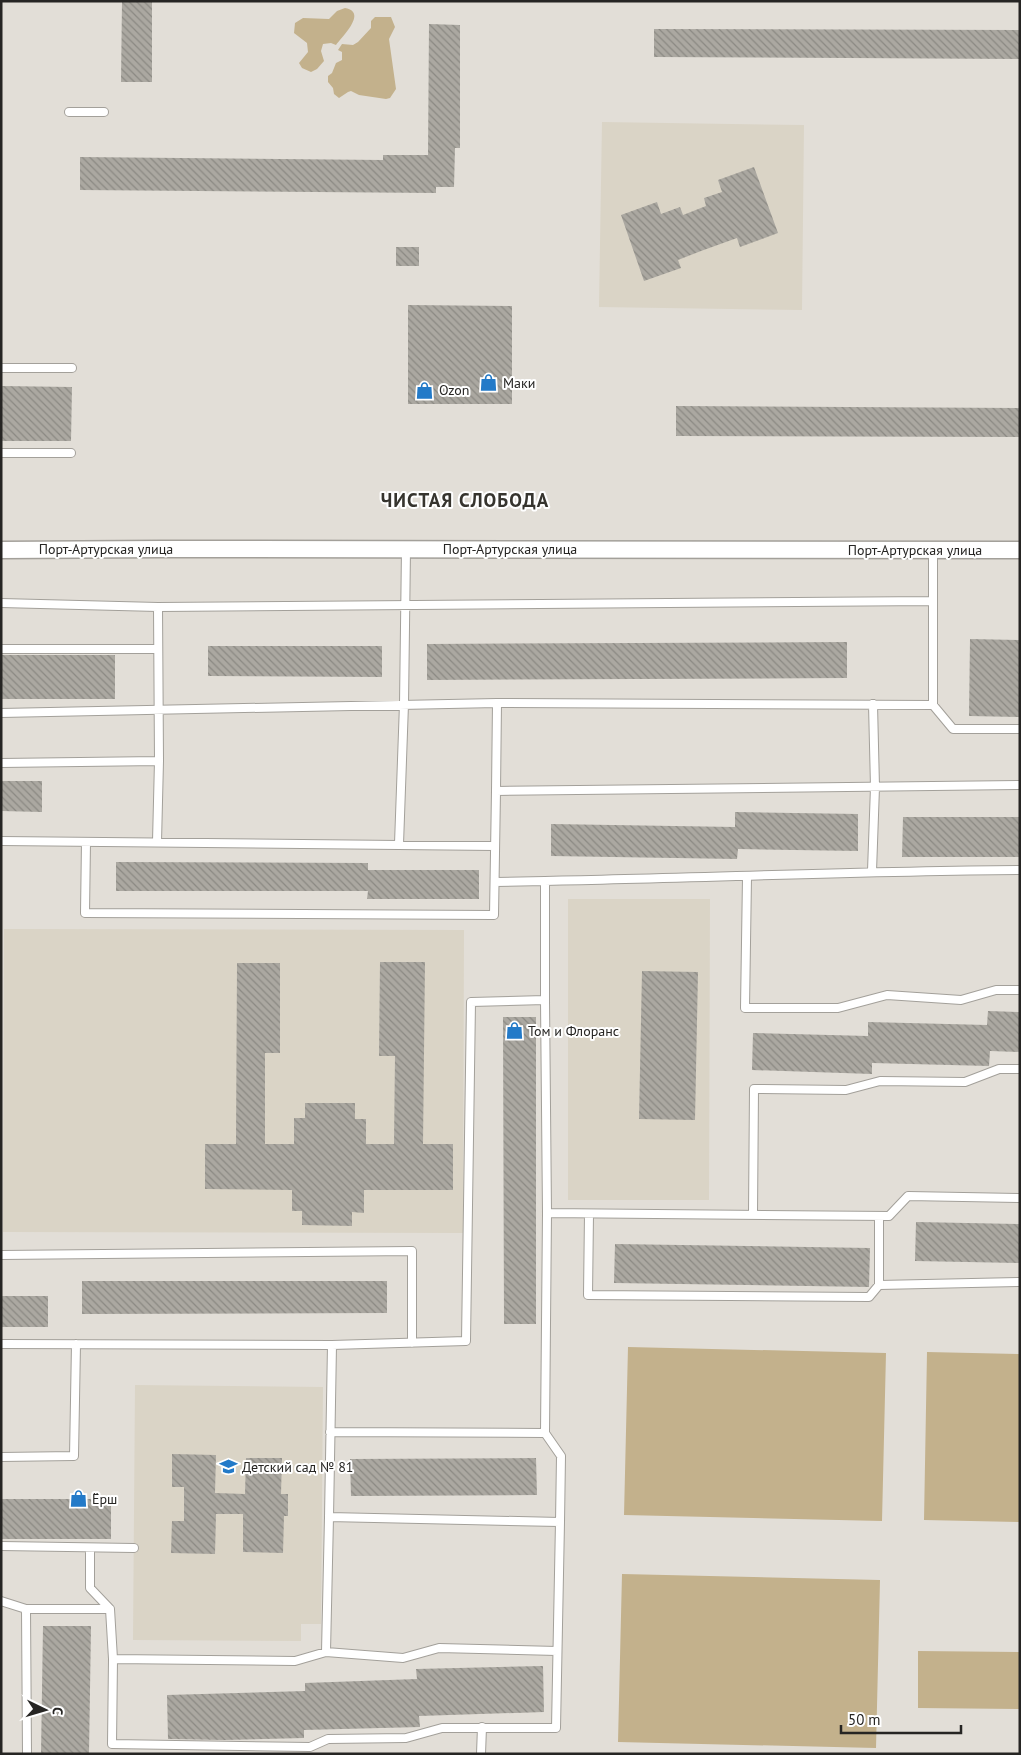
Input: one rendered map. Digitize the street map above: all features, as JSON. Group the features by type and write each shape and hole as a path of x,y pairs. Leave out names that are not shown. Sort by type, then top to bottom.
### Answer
{"street":[{"name":"Порт-Артурская улица","path":"1,550 1020,550"}],"lane":[{"path":"69,112 104,112"},
{"path":"1,368 72,368"},
{"path":"1,453 71,453"},
{"path":"399,844 404,704 406,549"},
{"path":"933,550 933,705 953,729 1020,729"},
{"path":"1,603 158,607 933,601"},
{"path":"157,842 159,761 158,607"},
{"path":"1,649 158,649"},
{"path":"1,713 497,703 933,705"},
{"path":"86,842 85,913 494,915 497,703"},
{"path":"872,871 873,704"},
{"path":"1,763 159,761"},
{"path":"496,791 1020,785"},
{"path":"1,840 495,846"},
{"path":"495,882 747,877 872,871 1020,870"},
{"path":"747,877 745,1008 838,1008 887,995 961,1000 996,990 1020,990"},
{"path":"112,1744 310,1747 328,1738 406,1738 442,1728 556,1728 561,1456 545,1433 547,1214 545,881"},
{"path":"1,1344 332,1345 466,1341 471,1002 545,1000"},
{"path":"753,1214 754,1089 846,1090 880,1082 965,1082 999,1069 1020,1069"},
{"path":"547,1214 888,1216 908,1196 1020,1198"},
{"path":"590,1214 588,1296 869,1297 879,1285 879,1216"},
{"path":"1,1255 412,1251 412,1342"},
{"path":"879,1285 1020,1282"},
{"path":"1,1457 74,1456 76,1344"},
{"path":"326,1652 332,1345"},
{"path":"330,1432 545,1433"},
{"path":"329,1517 560,1522"},
{"path":"1,1546 134,1548"},
{"path":"90,1548 90,1588 110,1609 113,1659 112,1754"},
{"path":"1,1601 26,1609 110,1609"},
{"path":"26,1609 27,1754"},
{"path":"113,1659 295,1661 326,1652 403,1658 438,1648 557,1651"},
{"path":"481,1754 482,1727"}],"shaded area":[{"path":"345,8 351,10 354,14 354,19 348,31 336,45 331,43 323,44 321,51 324,61 317,69 311,72 302,68 299,63 308,52 307,43 294,33 295,23 303,18 329,19 337,11"},
{"path":"375,17 391,17 395,27 389,39 396,89 390,98 386,99 359,95 351,91 339,98 334,94 333,88 328,82 328,76 332,73 336,63 342,60 342,52 338,50 342,44 353,45 358,42 371,28 371,21"},
{"path":"602,122 804,125 802,310 599,307"},
{"path":"568,899 710,899 709,1200 568,1200"},
{"path":"4,929 464,930 463,1233 3,1232"},
{"path":"628,1347 886,1353 882,1521 624,1515"},
{"path":"927,1352 1020,1354 1020,1522 924,1520"},
{"name":"Детский сад № 81","path":"135,1385 323,1387 321,1624 301,1624 301,1641 133,1640"},
{"path":"622,1574 880,1580 876,1748 618,1742"},
{"path":"918,1651 1020,1652 1020,1709 918,1708"}],"building":[{"path":"122,1 152,1 152,82 121,82"},
{"path":"429,24 460,25 460,148 455,148 454,187 436,187 436,193 80,190 80,157 383,160 383,155 428,155"},
{"path":"654,29 1020,30 1020,59 654,57"},
{"path":"754,167 778,233 740,247 737,238 678,260 681,268 644,281 621,215 657,202 661,214 680,207 683,215 706,206 704,198 722,192 718,180"},
{"path":"396,247 419,247 419,266 396,266"},
{"path":"408,305 512,306 512,404 408,404"},
{"path":"1,386 72,387 71,441 1,441"},
{"path":"676,406 1020,408 1020,437 676,436"},
{"path":"970,639 1020,640 1020,717 969,716"},
{"path":"847,642 847,678 427,680 427,644"},
{"path":"208,646 382,646 382,677 208,676"},
{"path":"1,655 115,655 115,699 1,699"},
{"path":"1,781 42,781 42,812 1,811"},
{"path":"735,812 858,814 858,851 738,849 737,859 551,856 551,824 735,827"},
{"path":"903,817 1020,817 1020,857 902,857"},
{"path":"116,862 368,863 368,870 479,870 479,899 367,899 368,891 116,891"},
{"path":"380,962 425,962 423,1144 453,1144 453,1190 364,1190 364,1213 352,1212 352,1226 302,1225 302,1211 292,1211 292,1190 205,1189 205,1144 236,1144 237,963 280,963 280,1053 265,1053 265,1144 294,1144 294,1118 305,1118 305,1103 355,1103 355,1119 366,1119 366,1144 394,1144 395,1056 379,1056"},
{"path":"642,971 698,972 695,1120 639,1119"},
{"path":"988,1011 1020,1012 1020,1052 990,1051 989,1066 872,1063 872,1074 752,1070 753,1033 868,1036 868,1022 987,1025"},
{"path":"503,1017 536,1017 536,1324 504,1324"},
{"path":"916,1222 1020,1224 1020,1263 915,1261"},
{"path":"615,1244 870,1248 869,1287 614,1283"},
{"path":"82,1281 387,1281 387,1313 82,1314"},
{"path":"1,1296 48,1296 48,1327 1,1327"},
{"name":"Детский сад № 81","path":"172,1454 216,1455 215,1493 245,1494 246,1458 282,1458 281,1494 288,1494 288,1516 284,1516 283,1553 243,1552 243,1514 216,1514 215,1554 171,1553 172,1521 184,1521 184,1487 172,1487"},
{"path":"536,1458 537,1495 351,1496 350,1459"},
{"path":"1,1499 111,1499 111,1539 1,1539"},
{"path":"43,1626 91,1626 89,1754 41,1754"},
{"path":"543,1666 544,1712 419,1716 420,1727 304,1730 304,1738 168,1739 167,1695 305,1691 305,1683 417,1679 416,1669"}],"place":[{"name":"Маки","path":"489,383"},
{"name":"Ozon","path":"425,390"},
{"name":"Том и Флоранс","path":"514,1031"},
{"name":"Детский сад № 81","path":"228,1467"},
{"name":"Ёрш","path":"78,1499"}],"district":[{"name":"ЧИСТАЯ СЛОБОДА","path":"465,500"}]}
